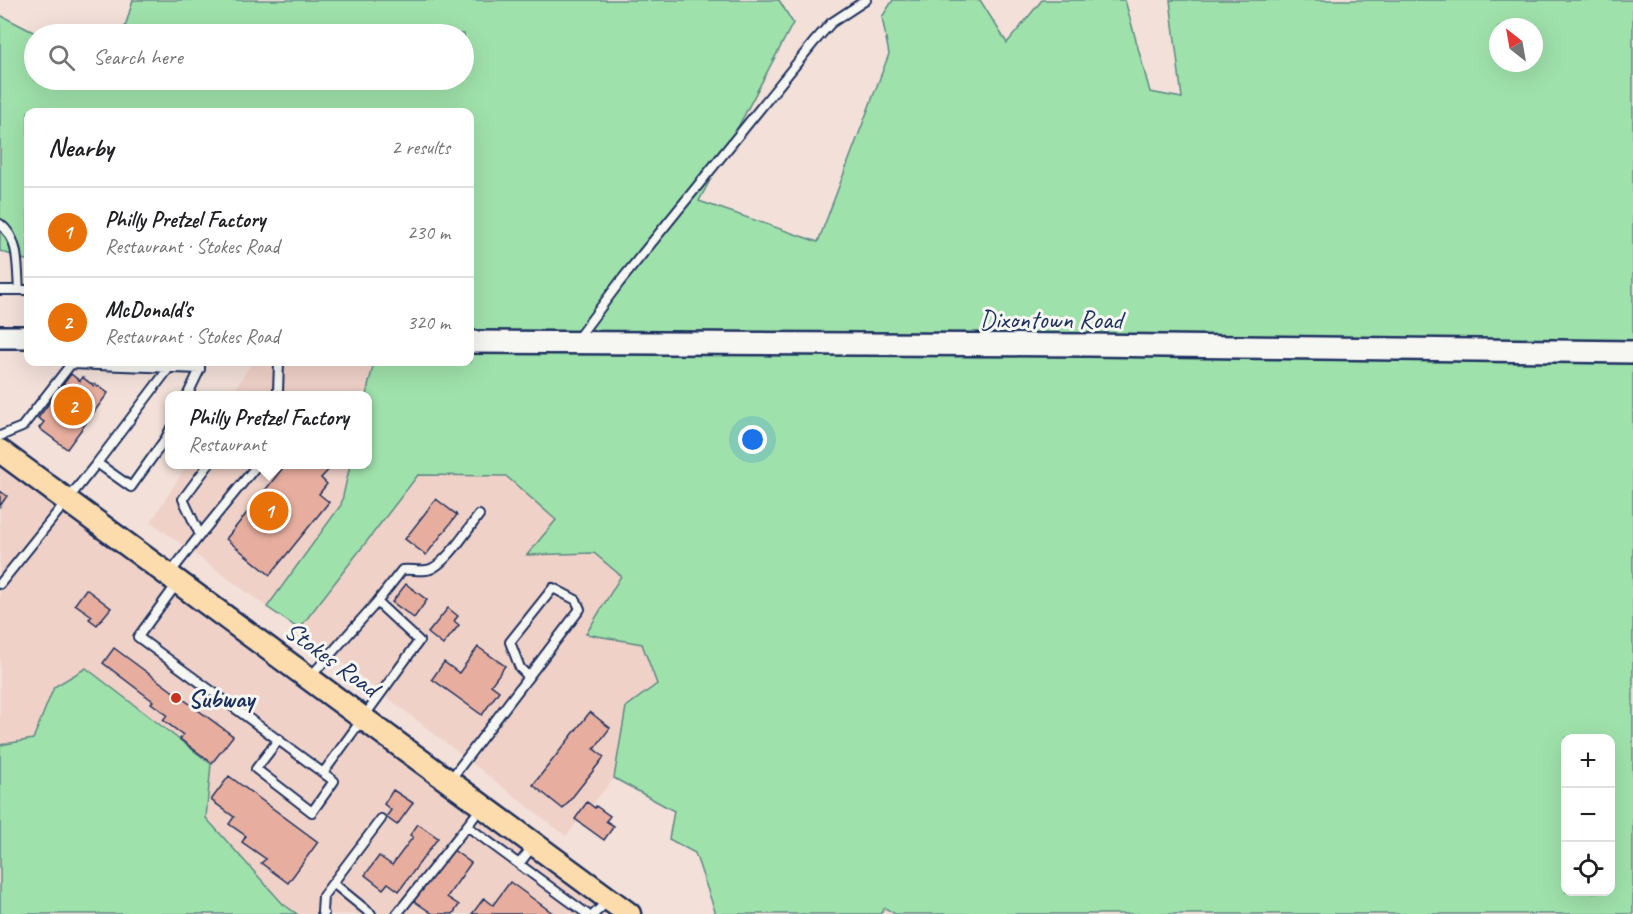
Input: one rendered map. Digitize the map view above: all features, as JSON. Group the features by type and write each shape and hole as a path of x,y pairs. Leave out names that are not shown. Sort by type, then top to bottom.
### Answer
{"main road":[{"name":"Stokes Road","path":"0,451 534,844 602,907 629,914"}],"street":[{"path":"0,337 24,337"},
{"name":"Dixontown Road","path":"474,342 1089,345 1633,352"}],"lane":[{"path":"575,343 613,291 814,42 831,23 866,0"},
{"path":"0,224 11,234 16,247 19,290"},
{"path":"0,290 24,290"},
{"path":"0,436 22,427 69,366"},
{"path":"120,366 169,368 190,366"},
{"path":"189,391 200,366"},
{"path":"277,391 279,366"},
{"path":"0,584 97,463 169,368"},
{"path":"97,463 131,487 165,444"},
{"path":"201,535 183,499 203,469"},
{"path":"255,469 201,535 138,637 279,739 334,782 312,812 256,769 279,739"},
{"path":"310,678 402,570 427,571 435,568 478,515"},
{"path":"449,781 580,609 576,600 553,588 510,642 520,668 528,676"},
{"path":"323,773 419,641 377,602"},
{"path":"397,914 483,806"},
{"path":"324,914 322,912 323,896 381,819"},
{"path":"467,826 587,914"},
{"path":"519,864 534,844"},
{"path":"333,883 371,914"}],"shaded area":[{"path":"250,366 373,366 367,391 234,391"},
{"path":"0,451 629,914 297,914 283,904 206,817 211,764 54,687 33,739 0,745"},
{"path":"184,469 349,469 341,505 267,607 151,522"},
{"path":"418,475 506,476 556,520 528,555 594,553 622,576 642,644 657,684 626,707 614,778 566,836 299,629"}],"green space":[{"path":"133,0 779,0 793,23 699,201 818,242 889,54 882,17 893,0 980,0 1007,43 1042,0 1125,0 1150,92 1182,98 1170,0 1633,0 1633,914 895,914 885,908 880,914 716,914 695,853 669,839 674,811 614,778 626,707 657,684 642,644 586,634 621,576 594,553 527,555 556,520 506,476 418,475 299,629 267,607 341,505 349,469 372,469 372,391 367,391 373,366 474,366 474,108 24,108 24,260 0,251 0,15 24,27 24,90 474,90 474,24 126,24"},
{"path":"86,668 211,764 206,818 283,904 297,914 0,914 0,745 33,739 54,687"}],"building":[{"path":"71,374 80,381 82,377 108,393 67,449 39,428 44,422 38,418"},
{"path":"282,469 329,469 321,478 327,484 319,494 329,502 270,575 226,539"},
{"path":"0,491 7,496 0,506"},
{"path":"436,499 457,515 426,555 405,539"},
{"path":"406,584 427,600 414,618 392,602"},
{"path":"86,589 111,608 97,625 89,619 92,616 75,604"},
{"path":"448,608 458,616 454,621 459,625 443,645 428,633"},
{"path":"478,647 505,666 491,685 499,691 482,715 432,679 444,662 459,673"},
{"path":"114,648 233,736 212,763 180,739 183,735 163,720 167,715 151,703 153,701 103,663"},
{"path":"590,712 610,728 594,749 604,757 563,809 533,785"},
{"path":"229,776 318,842 288,883 261,863 266,859 242,842 246,836 229,824 234,817 211,800"},
{"path":"393,790 413,803 397,825 386,817 391,810 384,804"},
{"path":"587,802 610,816 606,821 614,826 604,840 575,819"},
{"path":"418,824 438,838 399,891 388,883 383,889 365,875 379,856 392,865 413,837 410,835"},
{"path":"452,849 471,863 447,897 459,905 453,914 433,914 414,901"},
{"path":"510,882 554,914 472,914 484,898 493,905"}],"place":[{"name":"McDonald's","path":"73,406"},
{"name":"Philly Pretzel Factory","path":"269,511"},
{"name":"Subway","path":"176,698"}]}
